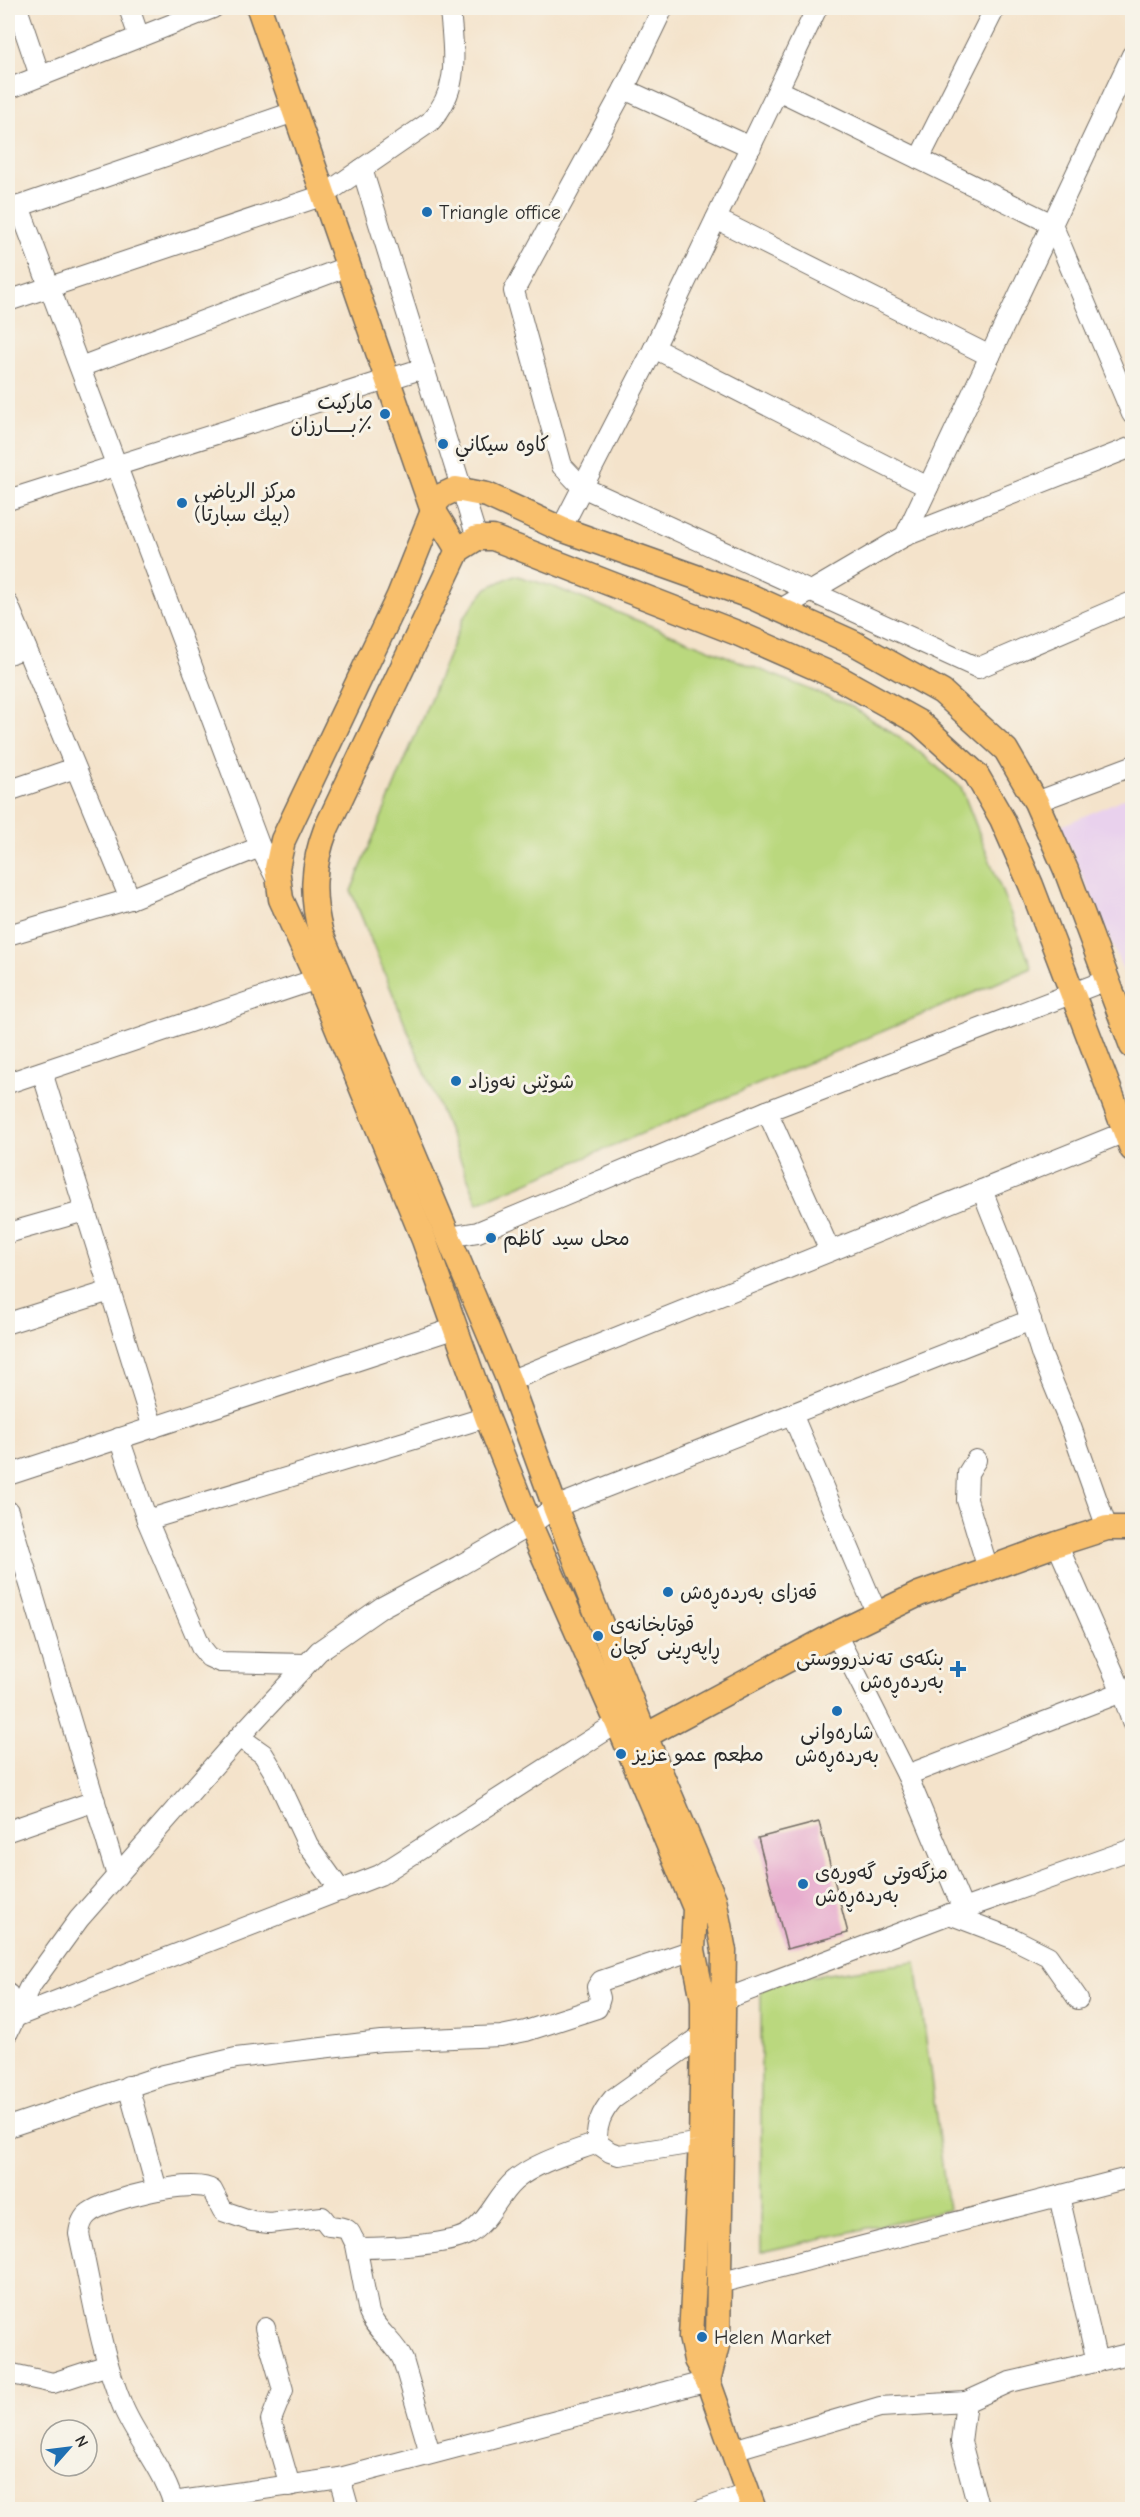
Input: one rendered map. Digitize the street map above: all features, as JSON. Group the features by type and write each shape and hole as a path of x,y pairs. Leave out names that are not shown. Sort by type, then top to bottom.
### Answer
{"main road":[{"path":"259,8 432,508 468,544"},
{"path":"752,2501 708,2381 696,2360 692,2337 701,2142 703,2035 703,2000 693,1950 695,1908 530,1525 487,1417 424,1240 317,979 281,899 278,882 279,854 283,840 399,596 432,508 443,495 462,489 498,499 561,529 752,597 854,643 942,692 1006,750 1036,802 1066,870 1132,1046"},
{"path":"468,544 493,538 737,633 837,677 920,723 976,774 991,801 1031,885 1129,1140"},
{"path":"468,544 326,829 314,870 313,892 321,934 509,1381 555,1507 645,1736 714,1899 724,1952 717,2341 708,2381"},
{"path":"645,1736 877,1614 962,1577 1107,1528 1132,1511"},
{"path":"1107,1528 1132,1528"}],"street":[{"path":"17,8 40,76"},
{"path":"129,8 139,37"},
{"path":"8,89 213,8"},
{"path":"8,301 324,195 430,123 445,103 453,78 450,8"},
{"path":"663,8 624,89 514,291 562,466 582,487 807,592 978,668 1132,602"},
{"path":"561,529 654,348 817,8"},
{"path":"920,159 995,8"},
{"path":"905,536 1052,224 1130,68"},
{"path":"624,89 750,147"},
{"path":"778,90 1052,224 1132,414"},
{"path":"278,882 260,847 50,287 13,208 294,112"},
{"path":"362,169 462,489 468,544"},
{"path":"716,219 990,356"},
{"path":"80,367 349,266"},
{"path":"654,348 928,488"},
{"path":"8,500 424,368"},
{"path":"779,610 905,536 1132,447"},
{"path":"8,604 16,651 75,768 130,899"},
{"path":"1036,802 1132,766"},
{"path":"8,791 75,768"},
{"path":"8,935 130,899 260,847"},
{"path":"8,1083 317,979"},
{"path":"449,1237 478,1232 767,1111 1107,980"},
{"path":"42,1072 153,1428"},
{"path":"767,1111 830,1251"},
{"path":"509,1381 982,1190 1129,1140"},
{"path":"982,1190 1020,1283 1042,1356 1070,1424 1107,1528"},
{"path":"8,1233 85,1211"},
{"path":"8,1323 110,1291"},
{"path":"11,2024 29,1988 79,1919 239,1737 319,1651 382,1607 530,1525 555,1507 1031,1320"},
{"path":"8,1475 456,1329"},
{"path":"792,1414 877,1614"},
{"path":"147,1520 487,1417"},
{"path":"119,1438 147,1520 201,1647 209,1657 220,1662 306,1664"},
{"path":"976,1460 968,1473 967,1500 988,1569"},
{"path":"8,1510 117,1876"},
{"path":"1057,1544 1122,1692 1132,1722"},
{"path":"836,1634 907,1775 956,1911 1048,1956 1078,1999"},
{"path":"907,1775 1122,1692"},
{"path":"11,2024 380,1875 617,1723"},
{"path":"239,1737 263,1754 308,1845 341,1891"},
{"path":"8,1831 95,1801"},
{"path":"723,2000 956,1911 1132,1849"},
{"path":"8,2127 128,2086 200,2065 273,2052 381,2041 477,2038 526,2031 597,2007 600,1998 597,1987 601,1981 693,1950"},
{"path":"8,1994 11,2024"},
{"path":"597,2143 600,2118 613,2099 703,2035"},
{"path":"128,2086 157,2190"},
{"path":"597,2143 610,2152 629,2155 701,2142"},
{"path":"356,2245 364,2248 458,2238 481,2224 506,2189 524,2174 597,2143"},
{"path":"719,2283 1132,2177"},
{"path":"430,2453 403,2360 396,2346 374,2322 369,2313 356,2245 349,2230 329,2226 322,2217 260,2223 223,2211 216,2194 208,2187 177,2186 157,2190 86,2215 79,2234 108,2365 128,2418 166,2484 174,2506 340,2478 708,2381"},
{"path":"1059,2196 1097,2361"},
{"path":"265,2328 283,2390 271,2420 290,2486"},
{"path":"733,2450 879,2407 966,2402 1010,2382 1132,2353"},
{"path":"8,2373 53,2383 108,2365"},
{"path":"966,2402 961,2442 980,2510"},
{"path":"340,2478 350,2510"},
{"path":"701,2510 752,2501"}],"shaded area":[{"path":"1132,795 1132,991 1061,826"}],"green space":[{"path":"514,575 554,587 851,706 911,745 961,787 1032,968 478,1203 351,891 464,617 487,588"},
{"path":"916,1962 948,2210 761,2252 761,1983"}],"building":[{"path":"819,1822 848,1933 787,1949 758,1838"}],"place":[{"name":"Triangle office","path":"427,212"},
{"name":"ماركیت بـــــارزان٪","path":"385,414"},
{"name":"كاوه سيكاني","path":"443,444"},
{"name":"مركز الرياضي (بيك سبارتا)","path":"182,503"},
{"name":"شوێنی نەوزاد","path":"456,1081"},
{"name":"محل سيد كاظم","path":"491,1238"},
{"name":"قەزای بەردەڕەش","path":"668,1592"},
{"name":"قوتابخانەی ڕاپەڕینی کچان","path":"598,1636"},
{"name":"بنکەی تەندرووستی بەردەڕەش","path":"958,1669"},
{"name":"شارەوانی بەردەڕەش","path":"837,1711"},
{"name":"مطعم عمو عزيز","path":"621,1754"},
{"name":"مزگەوتی گەورەی بەردەڕەش","path":"803,1884"},
{"name":"Helen Market","path":"702,2337"}]}
